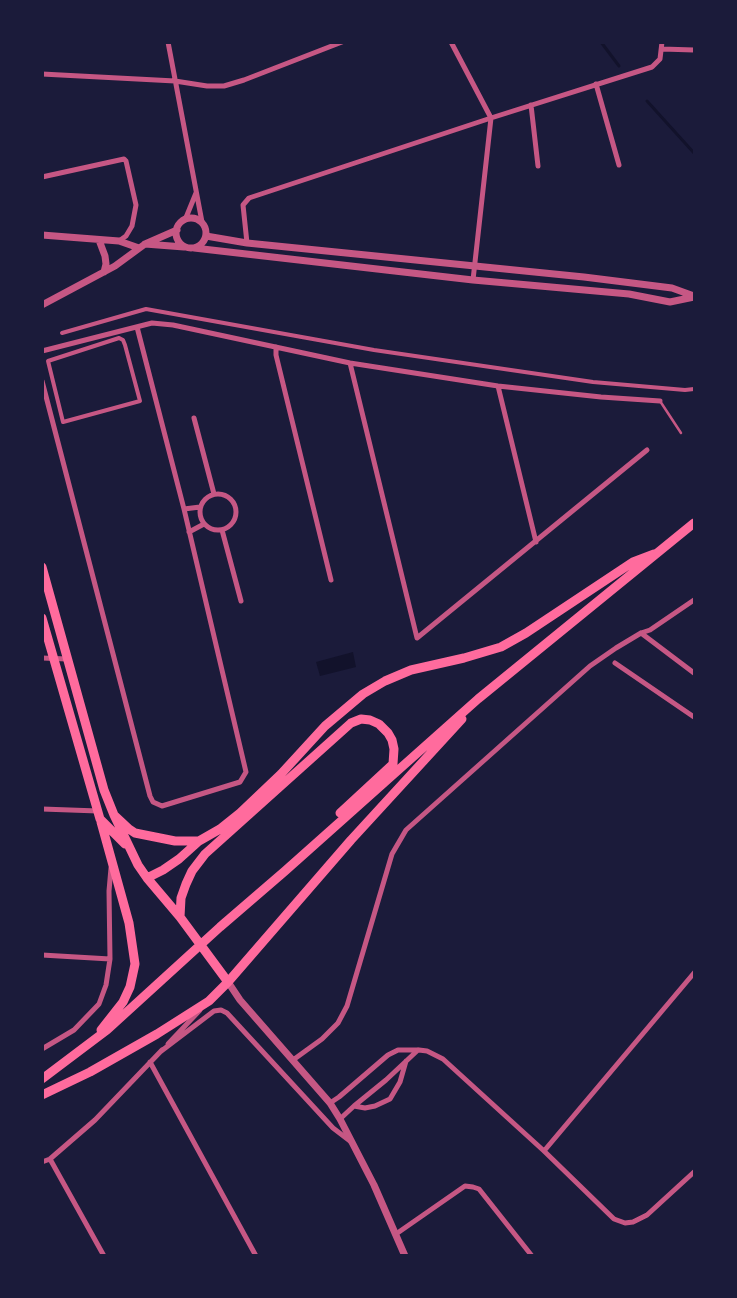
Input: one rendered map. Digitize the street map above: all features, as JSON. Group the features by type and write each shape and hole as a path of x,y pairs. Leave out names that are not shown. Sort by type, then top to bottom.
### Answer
{"main road":[{"path":"42,1079 107,1030 220,927 478,699 694,524"},
{"path":"147,878 169,866 199,841 220,829 240,813 281,774 325,726 363,694 385,681 411,670 501,647 526,633 633,562 664,550"},
{"path":"42,567 104,790 114,815 130,849 147,878 180,916 228,982"},
{"path":"42,618 112,860 129,923 136,964 130,987 123,1002 92,1042"},
{"path":"42,1095 90,1072 158,1034 209,1001 228,982 351,840 458,725 478,699"},
{"path":"180,916 181,898 186,884 192,871 205,854 351,724 361,718 379,724 392,740 394,750 392,764 305,846 285,871"},
{"path":"99,815 130,849"},
{"path":"114,815 128,829 135,833 174,841 199,841"}],"street":[{"path":"168,42 202,222 206,230 204,242 194,248"},
{"path":"42,74 175,81 207,86 224,86 342,42"},
{"path":"451,42 490,118 473,280"},
{"path":"247,243 243,205 249,198 490,118 652,68 660,59 662,46 694,50"},
{"path":"596,84 619,165"},
{"path":"531,105 538,166"},
{"path":"42,177 124,159 136,205 132,226 126,236 119,241"},
{"path":"185,220 196,192"},
{"path":"186,248 177,239 177,230 180,223 194,218 202,222"},
{"path":"42,305 115,266 142,246 177,230"},
{"path":"42,235 119,241 142,246 194,248 473,280 629,294 670,302 694,296"},
{"path":"206,236 247,243 584,277 672,288 694,296"},
{"path":"99,240 105,256 104,272"},
{"path":"582,290 584,277"},
{"path":"62,333 146,309 374,350 593,382 685,390 694,389"},
{"path":"42,351 152,323 173,325 350,363 498,386 600,397 660,401"},
{"path":"42,381 150,796 153,802 162,806 240,782 246,772 184,509 137,327"},
{"path":"119,338 123,340 125,345 140,401 63,422 48,362 119,338"},
{"path":"276,347 276,354 331,580"},
{"path":"350,363 417,638 647,450"},
{"path":"498,386 536,542"},
{"path":"194,418 214,494"},
{"path":"214,494 226,495 236,508 234,520 222,530 214,530 204,524 199,514 204,498 214,494"},
{"path":"184,509 200,508"},
{"path":"189,532 204,524"},
{"path":"222,530 241,601"},
{"path":"294,1060 338,1023 347,1006 392,854 406,830 590,666 640,633 650,630 694,600"},
{"path":"640,633 694,673"},
{"path":"42,658 67,659"},
{"path":"615,663 694,717"},
{"path":"42,809 99,815"},
{"path":"42,1049 74,1030 98,1004 106,985 110,959 109,891 112,860"},
{"path":"42,955 110,959"},
{"path":"544,1151 694,973"},
{"path":"228,982 240,1000 294,1060 340,1118 405,1256"},
{"path":"42,1162 50,1159 95,1120 209,1001"},
{"path":"160,1052 214,1011 221,1010 227,1013 333,1128 351,1141"},
{"path":"330,1103 388,1055 398,1050 427,1051 443,1059 544,1151 614,1219 625,1223 633,1222 647,1215 694,1172"},
{"path":"340,1118 419,1050"},
{"path":"354,1106 365,1108 384,1103 390,1099 400,1082 406,1061"},
{"path":"150,1062 256,1256"},
{"path":"50,1159 104,1256"},
{"path":"396,1234 465,1186 473,1187 479,1189 532,1256"}],"lane":[{"path":"660,401 681,433"}],"shaded area":[{"path":"353,652 356,667 320,676 316,662"}],"waterway":[{"path":"601,42 619,66"},
{"path":"647,101 694,153"}]}
